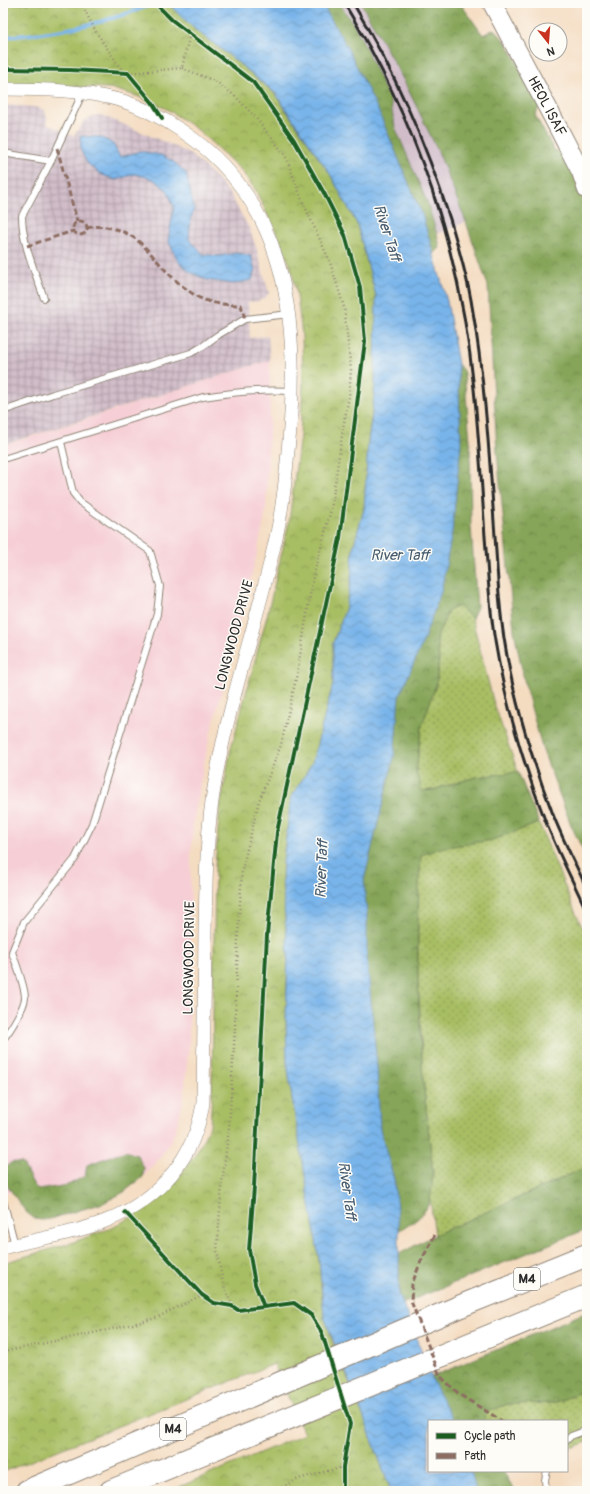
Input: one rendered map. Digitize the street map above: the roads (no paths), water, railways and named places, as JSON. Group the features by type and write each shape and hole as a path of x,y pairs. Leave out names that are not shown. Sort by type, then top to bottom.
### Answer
{"highway":[{"name":"M4","path":"27,1491 468,1303 587,1255"},
{"name":"M4","path":"111,1491 587,1296"},
{"name":"M4","path":"16,1491 64,1474"}],"main road":[{"name":"HEOL ISAF","path":"492,3 581,172 587,190"}],"street":[{"name":"LONGWOOD DRIVE","path":"3,90 38,89 83,92 111,98 144,109 191,137 228,170 254,206 272,244 284,283 290,314 292,337 293,391 287,464 276,540 219,758 210,813 207,862 203,1103 200,1121 190,1146 169,1178 140,1203 109,1220 44,1239 9,1246"}],"lane":[{"path":"44,298 27,246 22,216 51,161 83,92"},
{"path":"3,153 51,161"},
{"path":"3,411 53,394 191,353 245,319 290,314"},
{"path":"3,459 203,397 220,394 270,390 293,391"},
{"path":"3,1039 13,1027 25,998 21,977 12,952 24,922 75,859 92,824 157,614 160,586 150,551 80,502 73,493 61,442"},
{"path":"3,1200 9,1246"},
{"path":"568,1439 571,1436 587,1430"},
{"path":"546,1491 545,1480 547,1472"}],"water":[{"name":"River Taff","path":"167,3 322,3 347,47 378,110 423,217 447,301 458,364 461,443 452,533 441,592 422,644 399,697 394,757 364,880 367,915 367,959 377,1066 380,1129 394,1179 399,1230 399,1294 433,1381 452,1420 428,1420 428,1472 471,1472 476,1491 391,1491 324,1317 319,1259 287,1062 286,1017 288,954 282,880 283,861 291,798 312,763 333,684 333,643 345,610 351,581 353,548 364,509 368,442 375,385 376,296 357,224 330,174 275,93 197,31"},
{"path":"80,136 100,137 113,144 120,157 140,151 161,155 174,162 186,173 194,208 190,225 189,239 203,254 217,256 238,253 251,256 255,269 252,280 233,284 207,280 190,272 178,261 168,240 174,207 167,190 153,179 135,174 115,180 100,174 87,163 81,151"}],"waterway":[{"path":"3,37 62,30 99,22 118,17 155,3"}],"railway":[{"path":"344,3 394,95 432,188 446,237 458,286 474,389 490,602 499,664 509,709 537,798 555,843 587,912"},
{"path":"353,3 382,55 420,135 441,191 462,259 476,327 483,383 499,595 508,661 524,729 538,774 558,826 587,889"}]}
